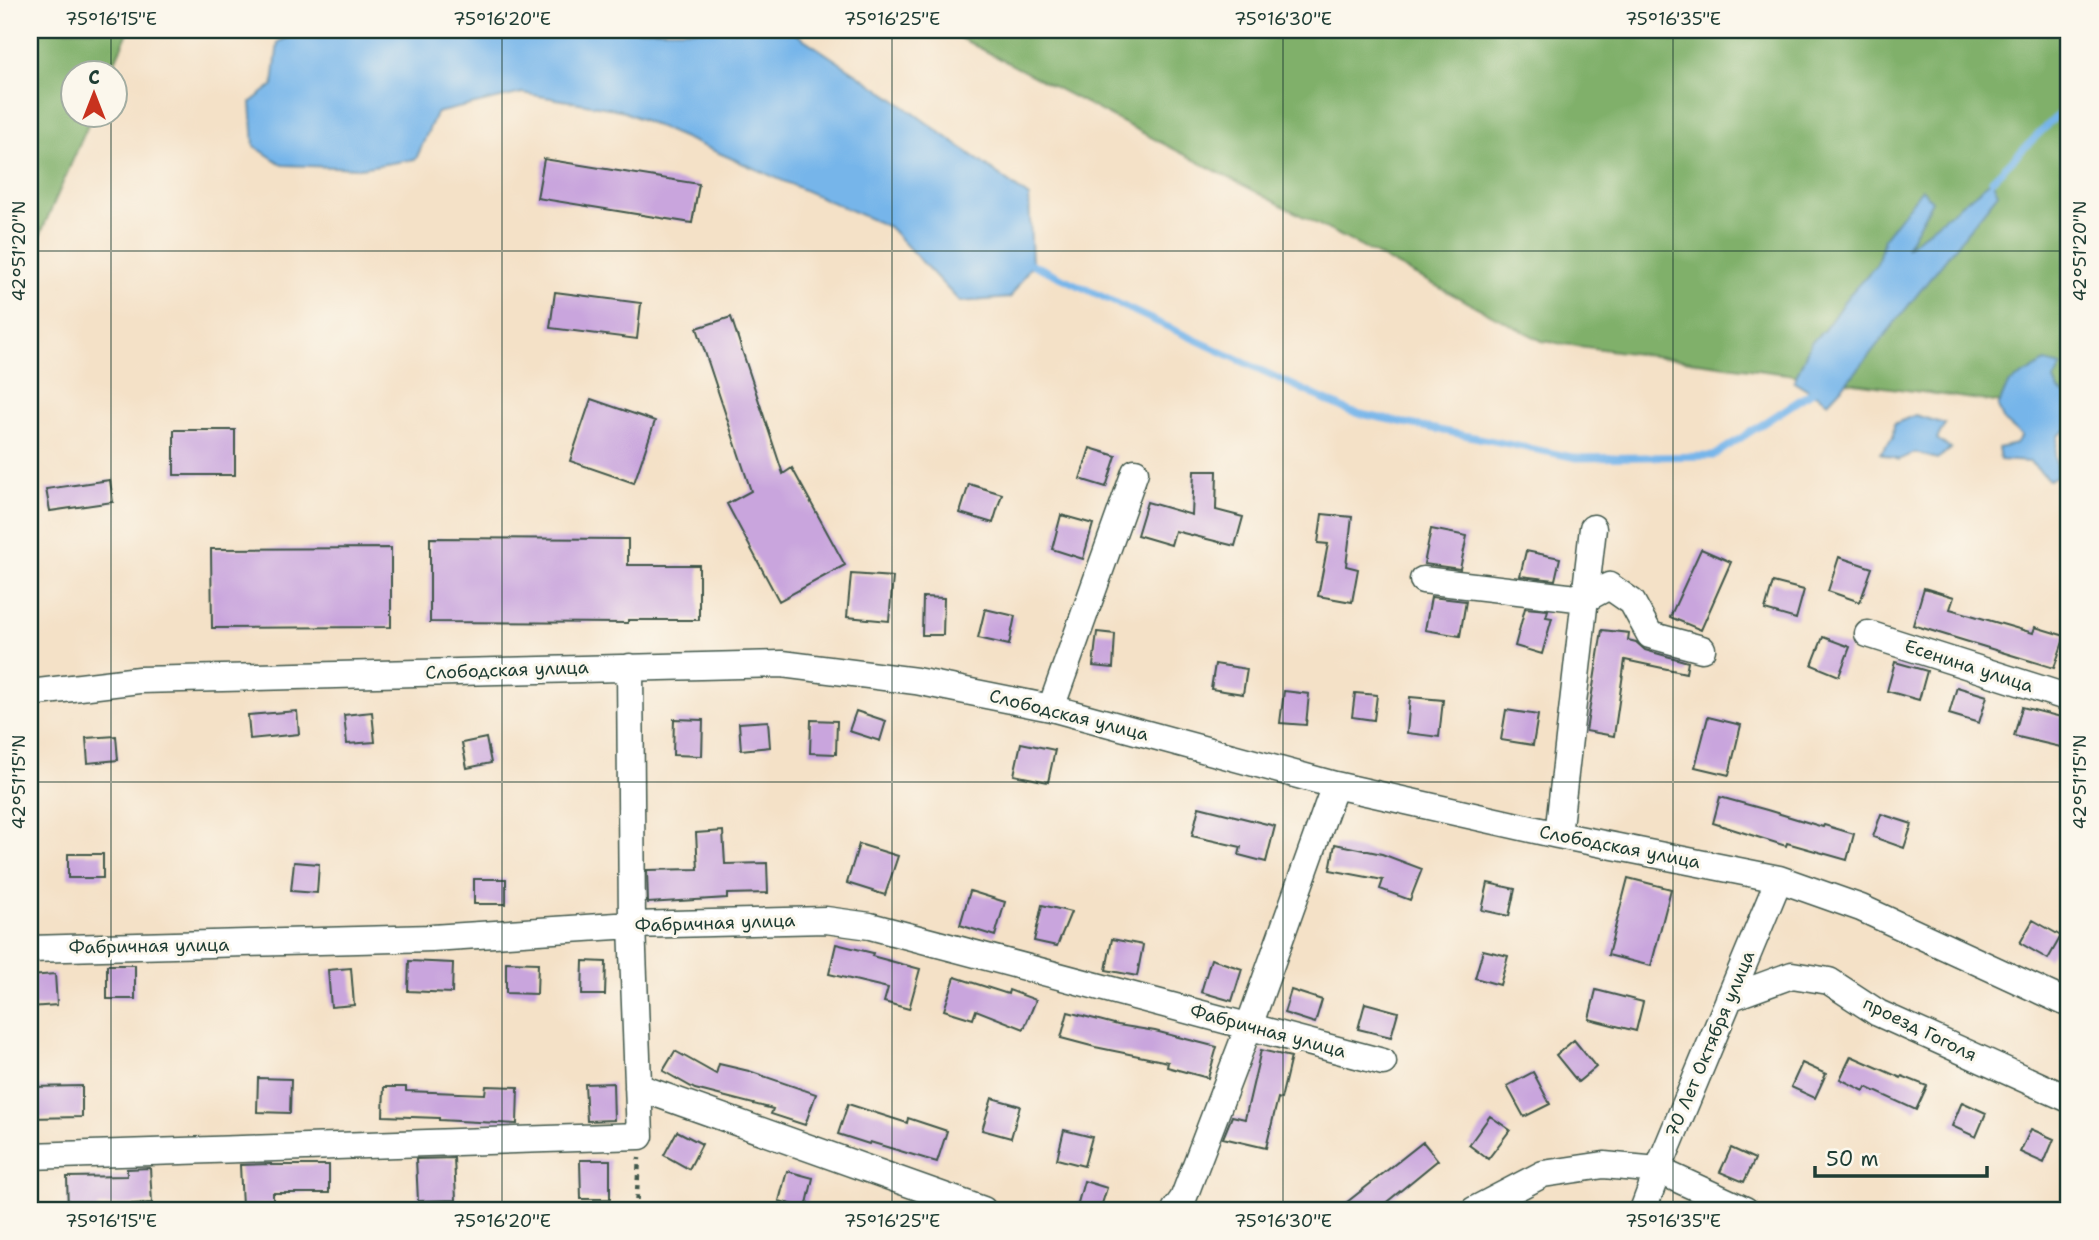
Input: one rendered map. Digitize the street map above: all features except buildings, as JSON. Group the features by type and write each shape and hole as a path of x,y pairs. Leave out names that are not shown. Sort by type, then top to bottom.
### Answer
{"street":[{"path":"1051,708 1135,472"},
{"path":"1558,835 1593,528"},
{"path":"1423,580 1585,599 1609,586 1632,602 1650,635 1702,649"},
{"name":"Есенина улица","path":"1868,634 2069,698"},
{"name":"Слободская улица","path":"30,693 139,680 782,664 916,681 1051,708 1335,785 1558,835 1779,879 1861,908 2069,1004"},
{"path":"30,1156 640,1136 632,925 630,667"},
{"path":"1175,1210 1183,1199 1249,1026 1335,785"},
{"name":"70 Лет Октября улица","path":"1643,1210 1779,879"},
{"name":"Фабричная улица","path":"30,948 432,939 632,925 826,920 870,926 1383,1062"},
{"name":"проезд Гоголя","path":"1729,998 1792,975 1829,981 1878,1013 2069,1099"},
{"path":"638,1087 983,1210"},
{"path":"1474,1210 1543,1174 1604,1166 1658,1170 1745,1210"}],"path":[{"path":"636,1210 640,1136"}],"green space":[{"path":"30,30 129,30 116,60 60,60 60,130 86,130 30,258"},
{"path":"945,30 2069,30 2069,412 1542,341"}],"water":[{"path":"305,30 790,30 890,96 1029,197 1032,264 1010,298 960,302 889,227 620,110 522,93 436,113 416,159 360,168 283,165 254,146 251,102 273,85 278,42"},
{"path":"1992,180 1998,193 1854,374 1828,402 1794,381 1811,342 1824,330 1849,295 1877,264 1884,238 1922,189 1932,201 1906,248"},
{"path":"2045,362 2062,366 2054,380 2058,390 2069,398 2069,428 2058,436 2055,455 2057,476 2049,480 2030,462 2000,460 1998,448 2016,444 2022,436 2004,421 1998,407 2008,384"},
{"path":"1915,415 1945,424 1937,439 1951,449 1937,459 1915,453 1898,460 1880,453 1893,438 1894,424"}],"waterway":[{"path":"1992,180 2069,107"},
{"path":"1032,264 1351,412 1577,458 1713,456 1812,392"}]}
